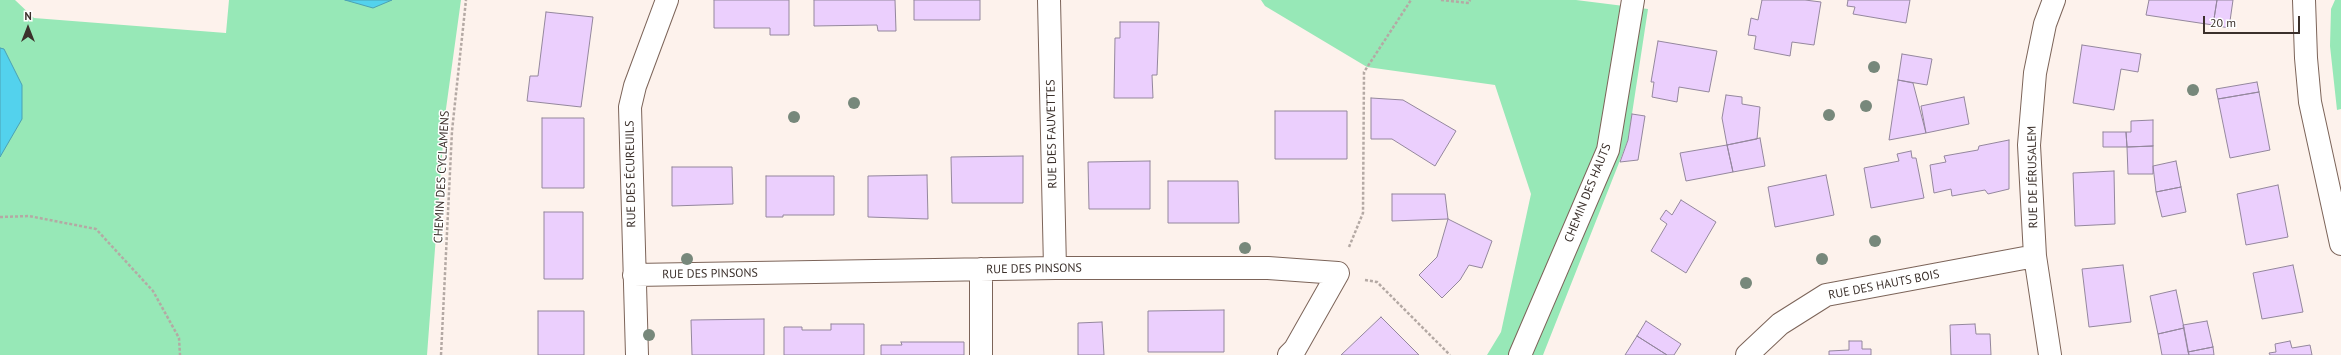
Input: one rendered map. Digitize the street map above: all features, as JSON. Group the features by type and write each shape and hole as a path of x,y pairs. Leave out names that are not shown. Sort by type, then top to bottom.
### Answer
{"street":[{"name":"RUE DES ÉCUREUILS","path":"637,355 630,107 635,86 667,0"},
{"name":"RUE DES FAUVETTES","path":"1049,0 1055,268"},
{"name":"CHEMIN DES HAUTS","path":"1520,355 1608,150 1633,0"},
{"name":"RUE DE JÉRUSALEM","path":"2050,355 2035,256 2029,145 2035,73 2045,24 2054,0"},
{"path":"2304,0 2306,58 2310,102 2341,244"},
{"name":"RUE DES HAUTS BOIS","path":"1749,354 1780,324 1826,295 2035,256"},
{"name":"RUE DES PINSONS","path":"634,275 1055,268 1268,268 1338,273"},
{"path":"980,355 982,269"},
{"path":"1289,355 1295,349 1338,273"}],"path":[{"name":"CHEMIN DES CYCLAMENS","path":"441,355 452,131 466,0"},
{"path":"1411,0 1364,72 1363,213 1338,273 1377,282 1450,355"},
{"path":"1442,0 1469,3 1470,0"},
{"path":"0,217 29,216 96,228 153,291 179,338 180,355"}],"green space":[{"path":"0,0 15,0 34,18 226,33 229,0 461,0 445,116 427,355 0,355"},
{"path":"1261,0 1576,0 1648,9 1628,140 1543,355 1487,355 1501,332 1531,194 1495,85 1367,67 1265,6"},
{"path":"2335,0 2341,0 2341,109 2337,110 2330,46 2331,9"}],"water":[{"path":"345,0 392,0 373,8"},
{"path":"0,48 4,49 22,85 22,119 0,157"}],"building":[{"path":"714,0 789,0 789,35 770,35 770,28 714,28"},
{"path":"814,0 895,0 896,31 878,31 877,25 814,26"},
{"path":"914,0 980,0 980,20 914,20"},
{"path":"1762,0 1805,0 1821,2 1814,45 1792,42 1790,56 1754,49 1756,36 1748,35 1751,18 1758,20"},
{"path":"1848,0 1910,0 1906,23 1853,14 1855,7 1847,6"},
{"path":"2149,0 2217,0 2213,25 2146,15"},
{"path":"2217,0 2233,0 2229,28 2213,25"},
{"path":"546,12 593,17 581,107 527,101 530,76 538,76"},
{"path":"1120,22 1159,22 1157,75 1152,75 1153,98 1114,98 1115,38 1120,38"},
{"path":"1658,41 1717,51 1709,92 1679,87 1677,102 1652,97 1654,82 1651,82"},
{"path":"2082,45 2141,54 2138,72 2121,69 2114,110 2073,103"},
{"path":"1902,54 1932,59 1927,85 1898,80"},
{"path":"1898,80 1913,83 1926,133 1889,140"},
{"path":"2257,82 2259,92 2218,99 2216,89"},
{"path":"2259,92 2270,150 2230,158 2218,99"},
{"path":"1726,95 1742,97 1742,104 1760,107 1757,139 1727,145 1722,118"},
{"path":"1964,97 1969,124 1926,133 1921,106"},
{"path":"1371,98 1403,100 1456,131 1435,166 1392,139 1371,139"},
{"path":"1275,111 1347,111 1347,159 1275,159"},
{"path":"1632,114 1645,116 1638,160 1620,162 1628,140"},
{"path":"542,118 584,118 584,188 542,188"},
{"path":"2153,120 2153,146 2127,147 2126,132 2131,132 2131,121"},
{"path":"2103,132 2126,132 2127,147 2103,147"},
{"path":"1760,138 1765,166 1733,172 1727,145"},
{"path":"2009,140 2009,189 1988,194 1985,190 1952,196 1951,189 1934,193 1930,165 1946,162 1944,156 1978,150 1979,146"},
{"path":"1727,145 1733,172 1686,181 1680,153"},
{"path":"2153,146 2153,174 2128,174 2127,147"},
{"path":"1911,151 1912,158 1916,158 1924,198 1871,208 1864,168 1899,161 1897,154"},
{"path":"1023,156 1023,203 952,203 951,157"},
{"path":"1150,161 1150,209 1089,209 1088,162"},
{"path":"2176,161 2181,187 2156,192 2153,166"},
{"path":"672,167 732,167 733,204 672,206"},
{"path":"2114,171 2115,224 2075,226 2073,173"},
{"path":"927,175 928,219 868,217 868,176"},
{"path":"1826,175 1834,215 1775,227 1768,187"},
{"path":"766,176 834,176 834,215 783,215 783,217 766,217"},
{"path":"1168,181 1238,181 1239,223 1168,223"},
{"path":"2278,185 2288,237 2246,245 2237,194"},
{"path":"2181,187 2186,212 2162,217 2156,192"},
{"path":"1392,194 1445,194 1448,219 1392,221"},
{"path":"1681,200 1716,222 1686,273 1651,251 1667,224 1660,219 1666,210 1672,215"},
{"path":"544,212 583,212 583,279 544,279"},
{"path":"1448,219 1492,241 1482,268 1469,265 1460,280 1442,298 1419,275 1437,257"},
{"path":"2123,265 2131,322 2089,327 2082,269"},
{"path":"2293,265 2303,312 2262,319 2253,273"},
{"path":"2176,290 2184,328 2158,334 2150,296"},
{"path":"1224,310 1224,352 1148,352 1148,311"},
{"path":"538,311 584,311 584,355 538,355"},
{"path":"1381,317 1419,355 1341,355"},
{"path":"764,319 764,355 692,355 691,320"},
{"path":"1646,321 1681,344 1674,355 1667,355 1637,336"},
{"path":"2207,321 2213,347 2188,352 2183,325"},
{"path":"1102,322 1104,355 1078,355 1078,323"},
{"path":"831,324 864,324 864,355 784,355 784,327 802,327 802,330 831,330"},
{"path":"1975,324 1976,334 1990,334 1991,355 1951,355 1950,325"},
{"path":"2184,328 2189,355 2162,355 2158,334"},
{"path":"1637,336 1667,355 1625,355"},
{"path":"1849,341 1862,341 1862,349 1871,349 1871,355 1829,355 1829,351 1849,350"},
{"path":"2290,341 2292,348 2310,345 2312,355 2270,355 2269,353 2276,352 2275,344"},
{"path":"901,342 964,342 964,355 881,355 881,345 902,345"},
{"path":"2213,347 2214,355 2189,355 2188,352"}]}
